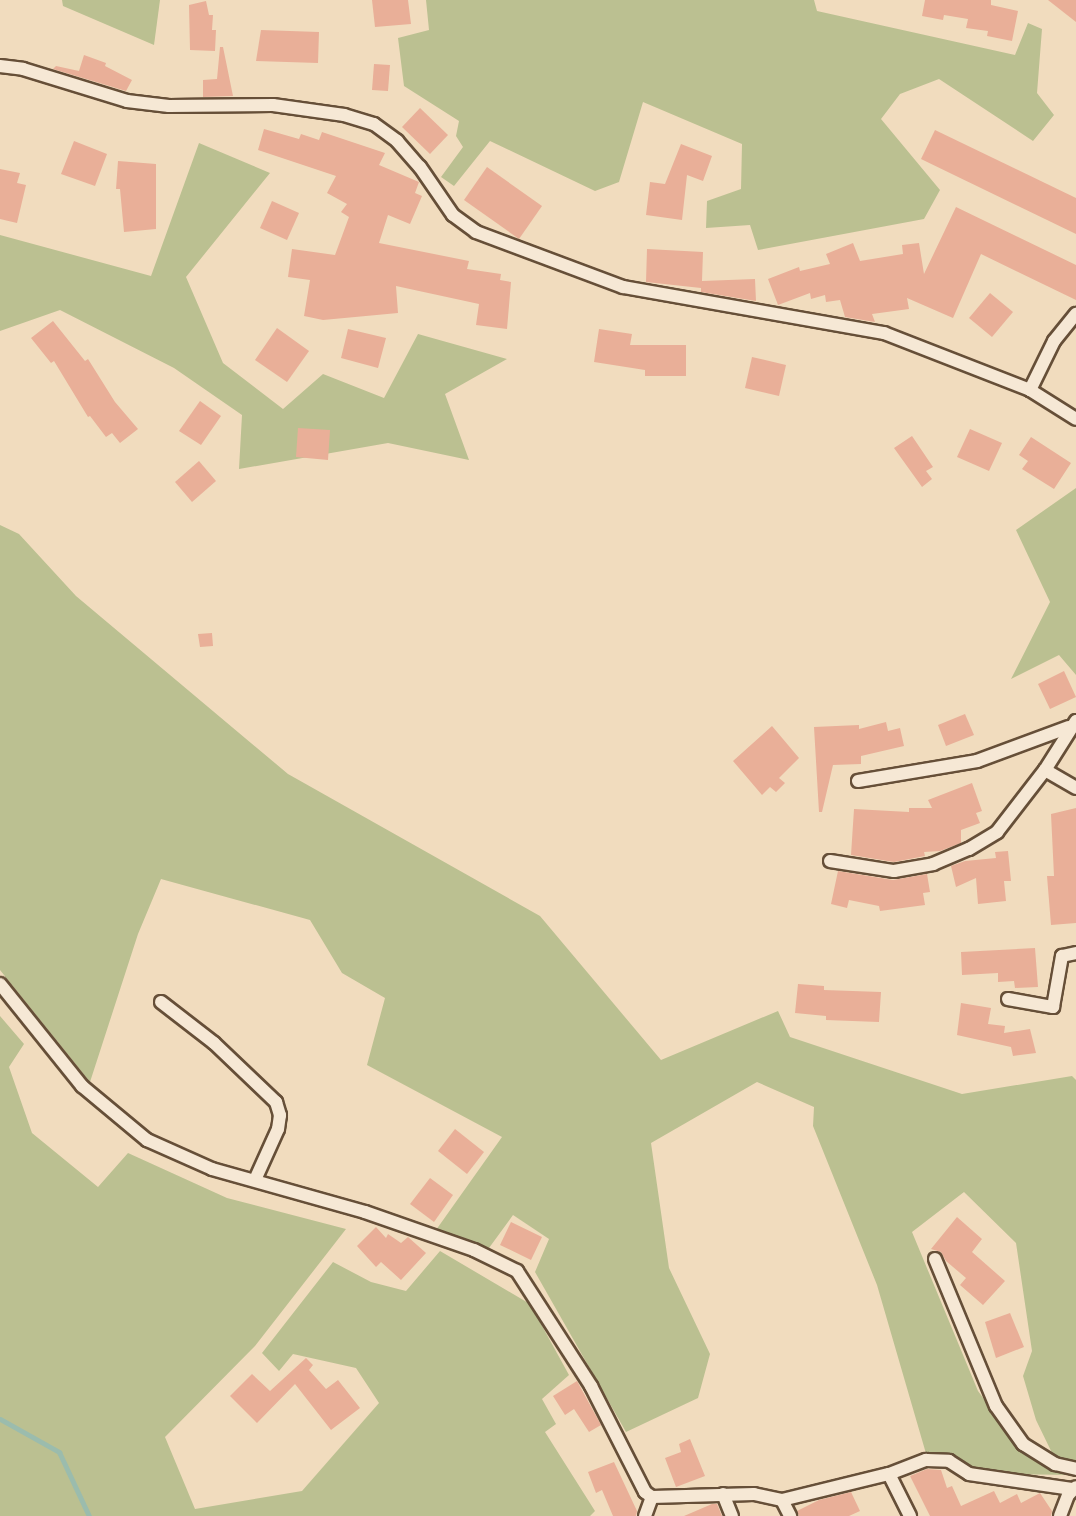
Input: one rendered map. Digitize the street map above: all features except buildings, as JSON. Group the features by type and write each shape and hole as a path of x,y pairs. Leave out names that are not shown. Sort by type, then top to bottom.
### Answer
{"street":[{"path":"0,66 23,69 127,101 169,106 273,105 344,115 374,124 397,141 420,167 453,215 476,232 623,287 884,333 1030,390 1076,419"},
{"path":"1030,390 1054,341 1076,314"},
{"path":"830,861 894,871 945,859 997,832 1045,770 1072,724"},
{"path":"858,781 977,761 1072,724"},
{"path":"1045,770 1076,788"},
{"path":"1008,999 1053,1007 1062,956 1076,953"},
{"path":"0,984 82,1086 147,1140 212,1169 365,1212 474,1250 517,1271 591,1386 645,1492 652,1497 754,1494 782,1500 889,1474 926,1460 949,1461 969,1474 1074,1488 1060,1516"},
{"path":"161,1002 214,1043 276,1102 280,1115 278,1129 255,1180"},
{"path":"935,1259 996,1406 1023,1444 1055,1464 1076,1469"},
{"path":"889,1474 910,1516"},
{"path":"723,1494 732,1516"},
{"path":"645,1516 652,1497"},
{"path":"782,1500 790,1516"}],"green space":[{"path":"62,0 160,0 154,45 63,6"},
{"path":"426,0 814,0 817,11 1015,55 1028,23 1042,29 1037,93 1054,115 1033,141 939,79 900,94 881,119 940,190 924,219 758,250 750,225 706,228 707,201 741,189 742,144 643,102 619,182 595,191 490,141 454,186 441,177 463,147 456,136 459,121 404,86 398,38 429,30"},
{"path":"199,143 270,173 186,277 223,363 283,409 323,374 384,398 418,334 507,359 445,394 469,460 388,443 239,469 242,415 174,368 60,310 0,331 0,235 151,276"},
{"path":"1076,488 1076,675 1059,655 1011,679 1050,602 1016,530"},
{"path":"0,525 19,534 76,596 288,774 540,916 661,1060 778,1011 790,1037 962,1094 1072,1076 1076,1080 1076,1461 1054,1457 1036,1420 1023,1376 1032,1351 1016,1243 964,1192 912,1232 978,1391 1025,1454 1050,1470 1076,1475 1005,1474 927,1457 877,1285 813,1126 814,1107 757,1082 651,1143 669,1268 710,1354 698,1398 626,1432 535,1272 549,1239 513,1215 489,1248 436,1230 502,1137 367,1065 385,998 342,973 310,920 161,879 138,934 90,1082 0,970"},
{"path":"0,1016 24,1044 9,1067 32,1133 98,1187 128,1153 227,1198 346,1229 255,1346 165,1437 195,1509 302,1491 379,1403 356,1368 293,1354 279,1371 262,1353 333,1262 371,1282 406,1291 440,1251 530,1304 569,1375 542,1399 556,1424 545,1432 595,1511 590,1516 0,1516"}],"waterway":[{"path":"0,1419 59,1452 89,1516"}]}
